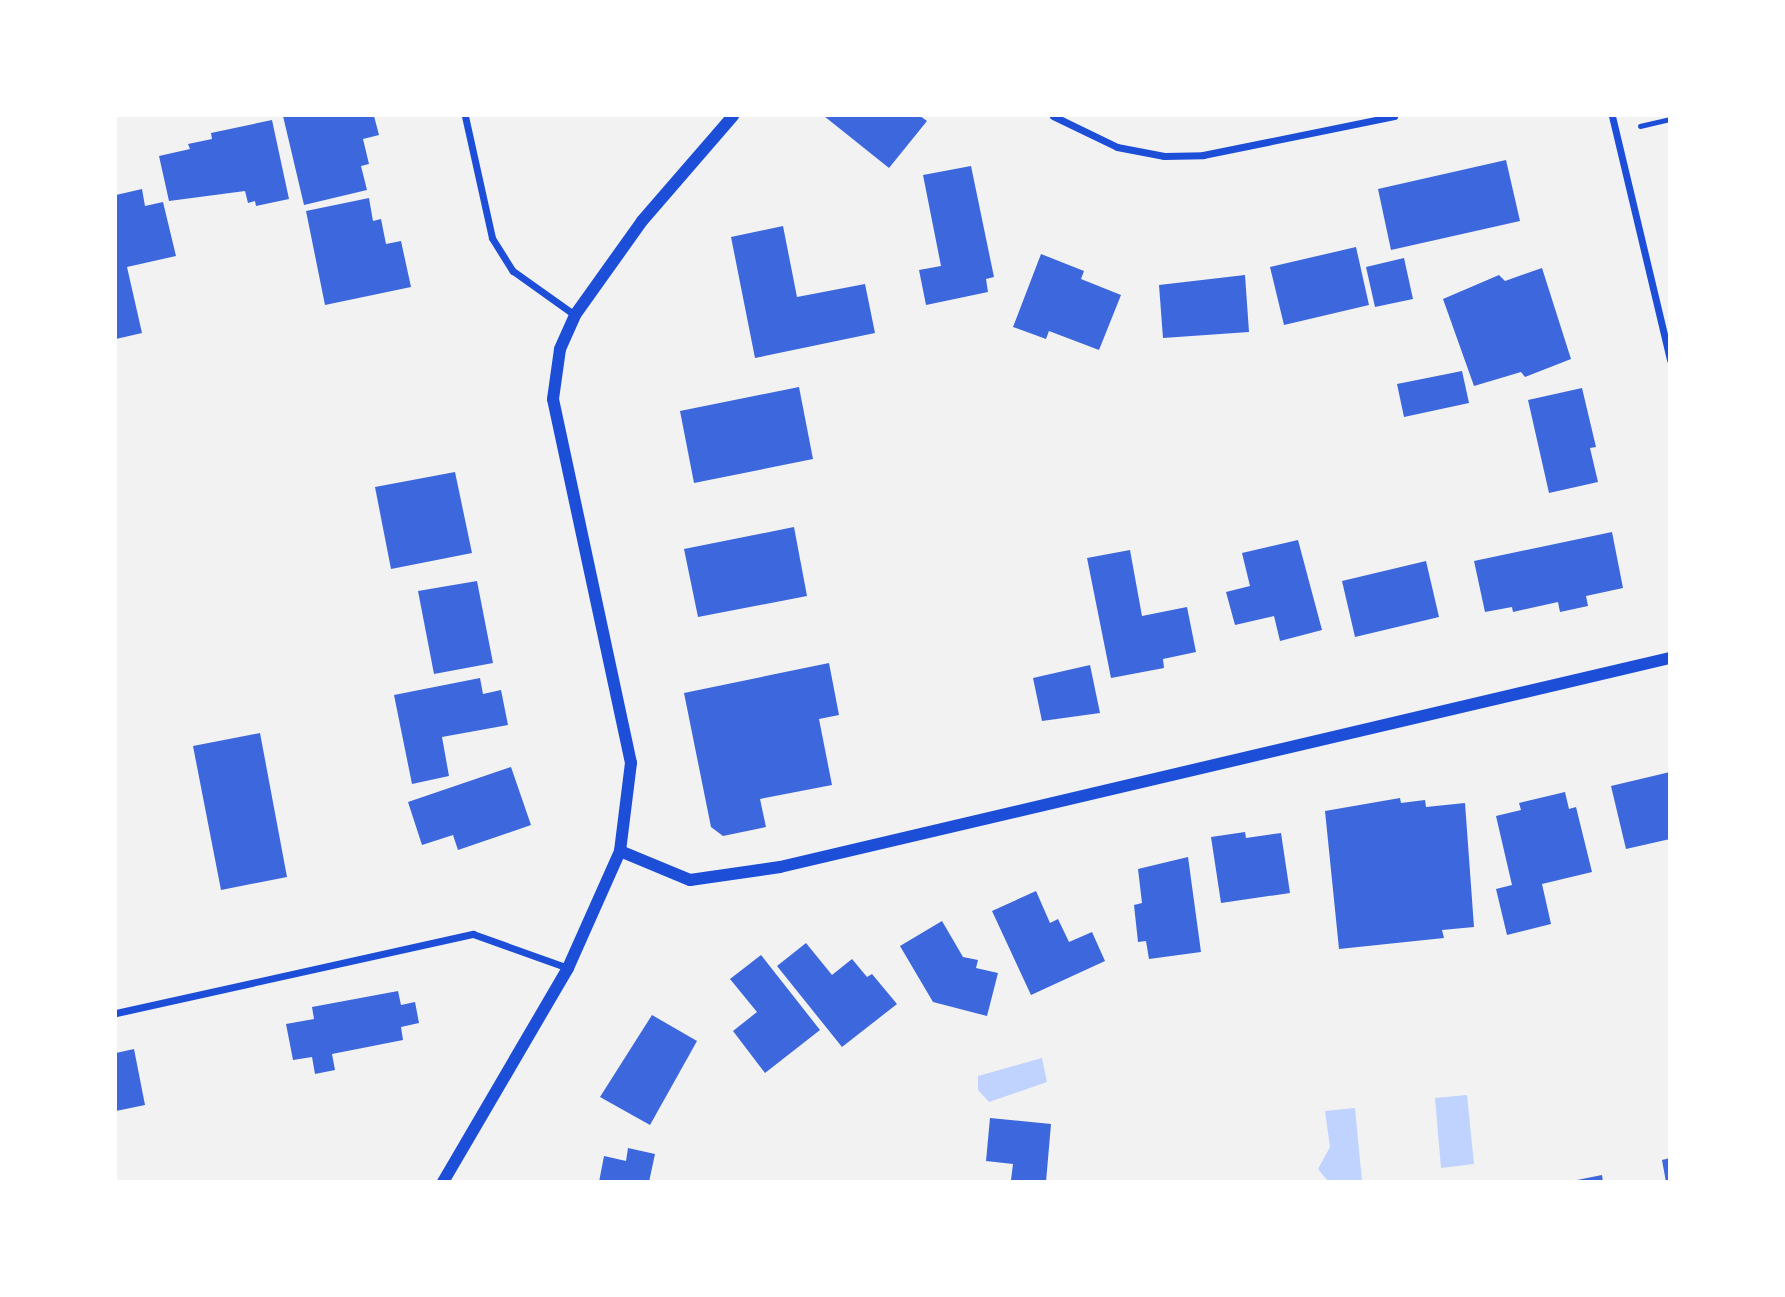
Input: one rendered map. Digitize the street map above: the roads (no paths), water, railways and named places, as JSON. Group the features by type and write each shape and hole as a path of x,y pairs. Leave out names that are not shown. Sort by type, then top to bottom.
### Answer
{"street":[{"path":"465,116 492,238 513,271 575,315"},
{"path":"443,1181 568,968 620,851 631,763 553,399 560,349 575,315 642,221 733,116"},
{"path":"1053,116 1117,147 1164,156 1203,155 1394,116"},
{"path":"1612,116 1670,359"},
{"path":"620,851 690,880 780,867 1670,658"},
{"path":"116,1013 472,934 568,968"}],"water":[{"path":"1042,1058 1047,1082 989,1102 978,1090 978,1076"},
{"path":"1467,1095 1474,1164 1441,1168 1435,1098"},
{"path":"1355,1108 1362,1181 1328,1181 1318,1169 1330,1147 1325,1111"}]}
